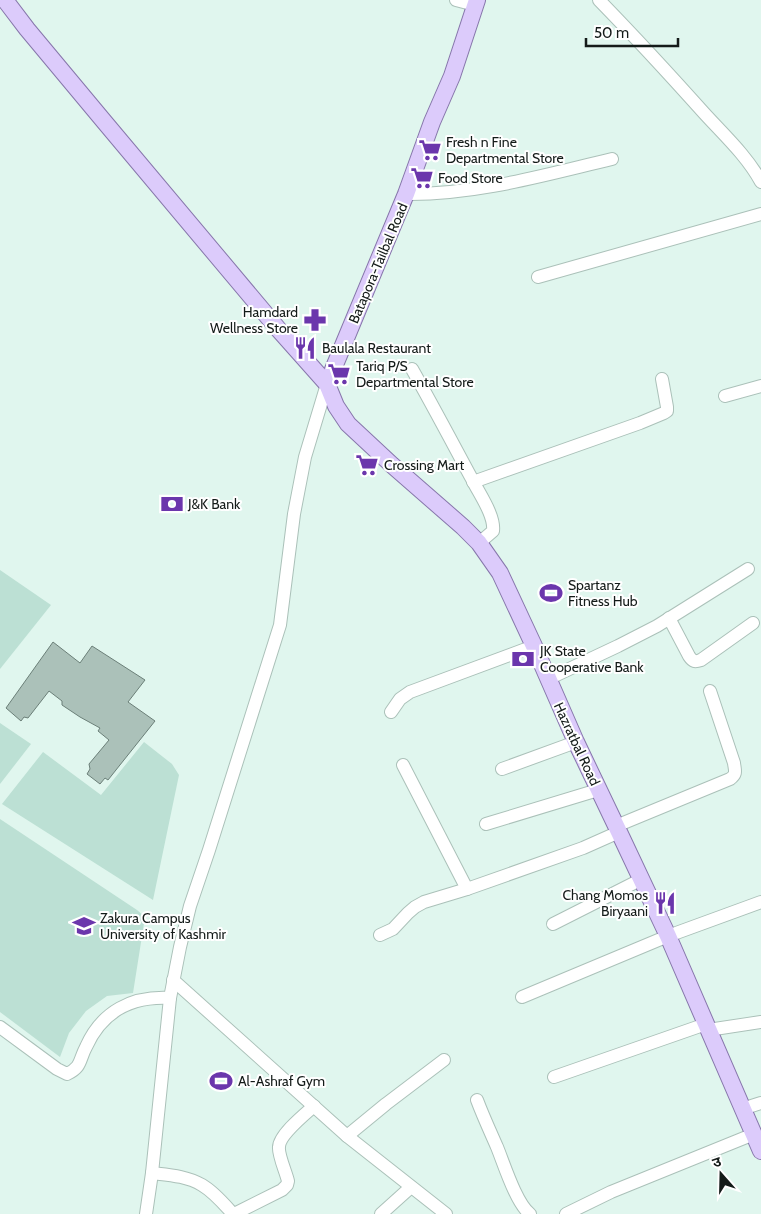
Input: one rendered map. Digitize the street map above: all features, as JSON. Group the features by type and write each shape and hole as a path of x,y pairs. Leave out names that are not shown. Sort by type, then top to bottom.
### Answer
{"main road":[{"name":"Hazratbal Road","path":"5,0 102,120 279,330 327,384 336,406 348,424 479,543 500,573 598,790 668,936 761,1151"},
{"name":"Batapora-Tailbal Road","path":"327,384 406,194 432,122 452,76 476,3"}],"street":[{"path":"456,0 476,3"},
{"path":"599,0 739,152 761,182"},
{"path":"406,194 443,193 484,188 612,159"},
{"path":"538,277 761,214"},
{"path":"412,369 446,428 494,525 493,531 479,543"},
{"path":"474,482 664,413 667,407 662,379"},
{"path":"146,1214 173,980 190,906 280,625 294,514 305,457 327,384"},
{"path":"725,396 761,386"},
{"path":"548,679 657,626 748,569"},
{"path":"669,618 689,656 695,662 701,660 753,623"},
{"path":"391,712 400,699 410,692 534,646"},
{"path":"380,935 393,929 414,907 424,902 467,889 583,848 618,829 730,780 734,776 734,763 710,691"},
{"path":"502,769 576,742"},
{"path":"403,765 467,889"},
{"path":"486,824 598,790"},
{"path":"553,924 642,879"},
{"path":"522,997 668,936 761,902"},
{"path":"173,980 347,1136 446,1214"},
{"path":"0,1026 57,1069 67,1074 76,1070 90,1038 105,1019 114,1012 141,1000 158,997 170,998"},
{"path":"554,1078 707,1027 761,1022"},
{"path":"347,1136 444,1060"},
{"path":"477,1100 511,1183 521,1203 530,1214"},
{"path":"742,1109 761,1103"},
{"path":"152,1173 184,1178 202,1185 234,1214 282,1190 287,1185 288,1181 278,1148 280,1141 314,1106"},
{"path":"566,1214 611,1192 754,1134"},
{"path":"381,1214 411,1187"}],"green space":[{"path":"0,570 51,605 0,669"},
{"path":"0,723 31,744 0,784"},
{"path":"144,742 172,764 179,775 153,900 2,804 43,752 101,795"},
{"path":"0,819 145,917 133,993 107,996 86,1011 69,1033 60,1057 0,1012"}],"building":[{"path":"53,642 80,663 92,646 145,680 128,702 155,721 108,780 105,778 100,784 87,774 90,769 89,764 109,740 98,731 100,728 62,705 62,701 49,691 28,718 24,717 21,721 6,708"}],"place":[{"name":"Fresh n Fine Departmental Store","path":"430,150"},
{"name":"Food Store","path":"422,178"},
{"name":"Hamdard Wellness Store","path":"315,320"},
{"name":"Baulala Restaurant","path":"305,348"},
{"name":"Tariq P/S Departmental Store","path":"339,374"},
{"name":"Crossing Mart","path":"367,465"},
{"name":"J&K Bank","path":"172,504"},
{"name":"Spartanz Fitness Hub","path":"551,593"},
{"name":"JK State Cooperative Bank","path":"523,659"},
{"name":"Chang Momos Biryaani","path":"665,903"},
{"name":"Zakura Campus University of Kashmir","path":"84,926"},
{"name":"Al-Ashraf Gym","path":"221,1081"}]}
